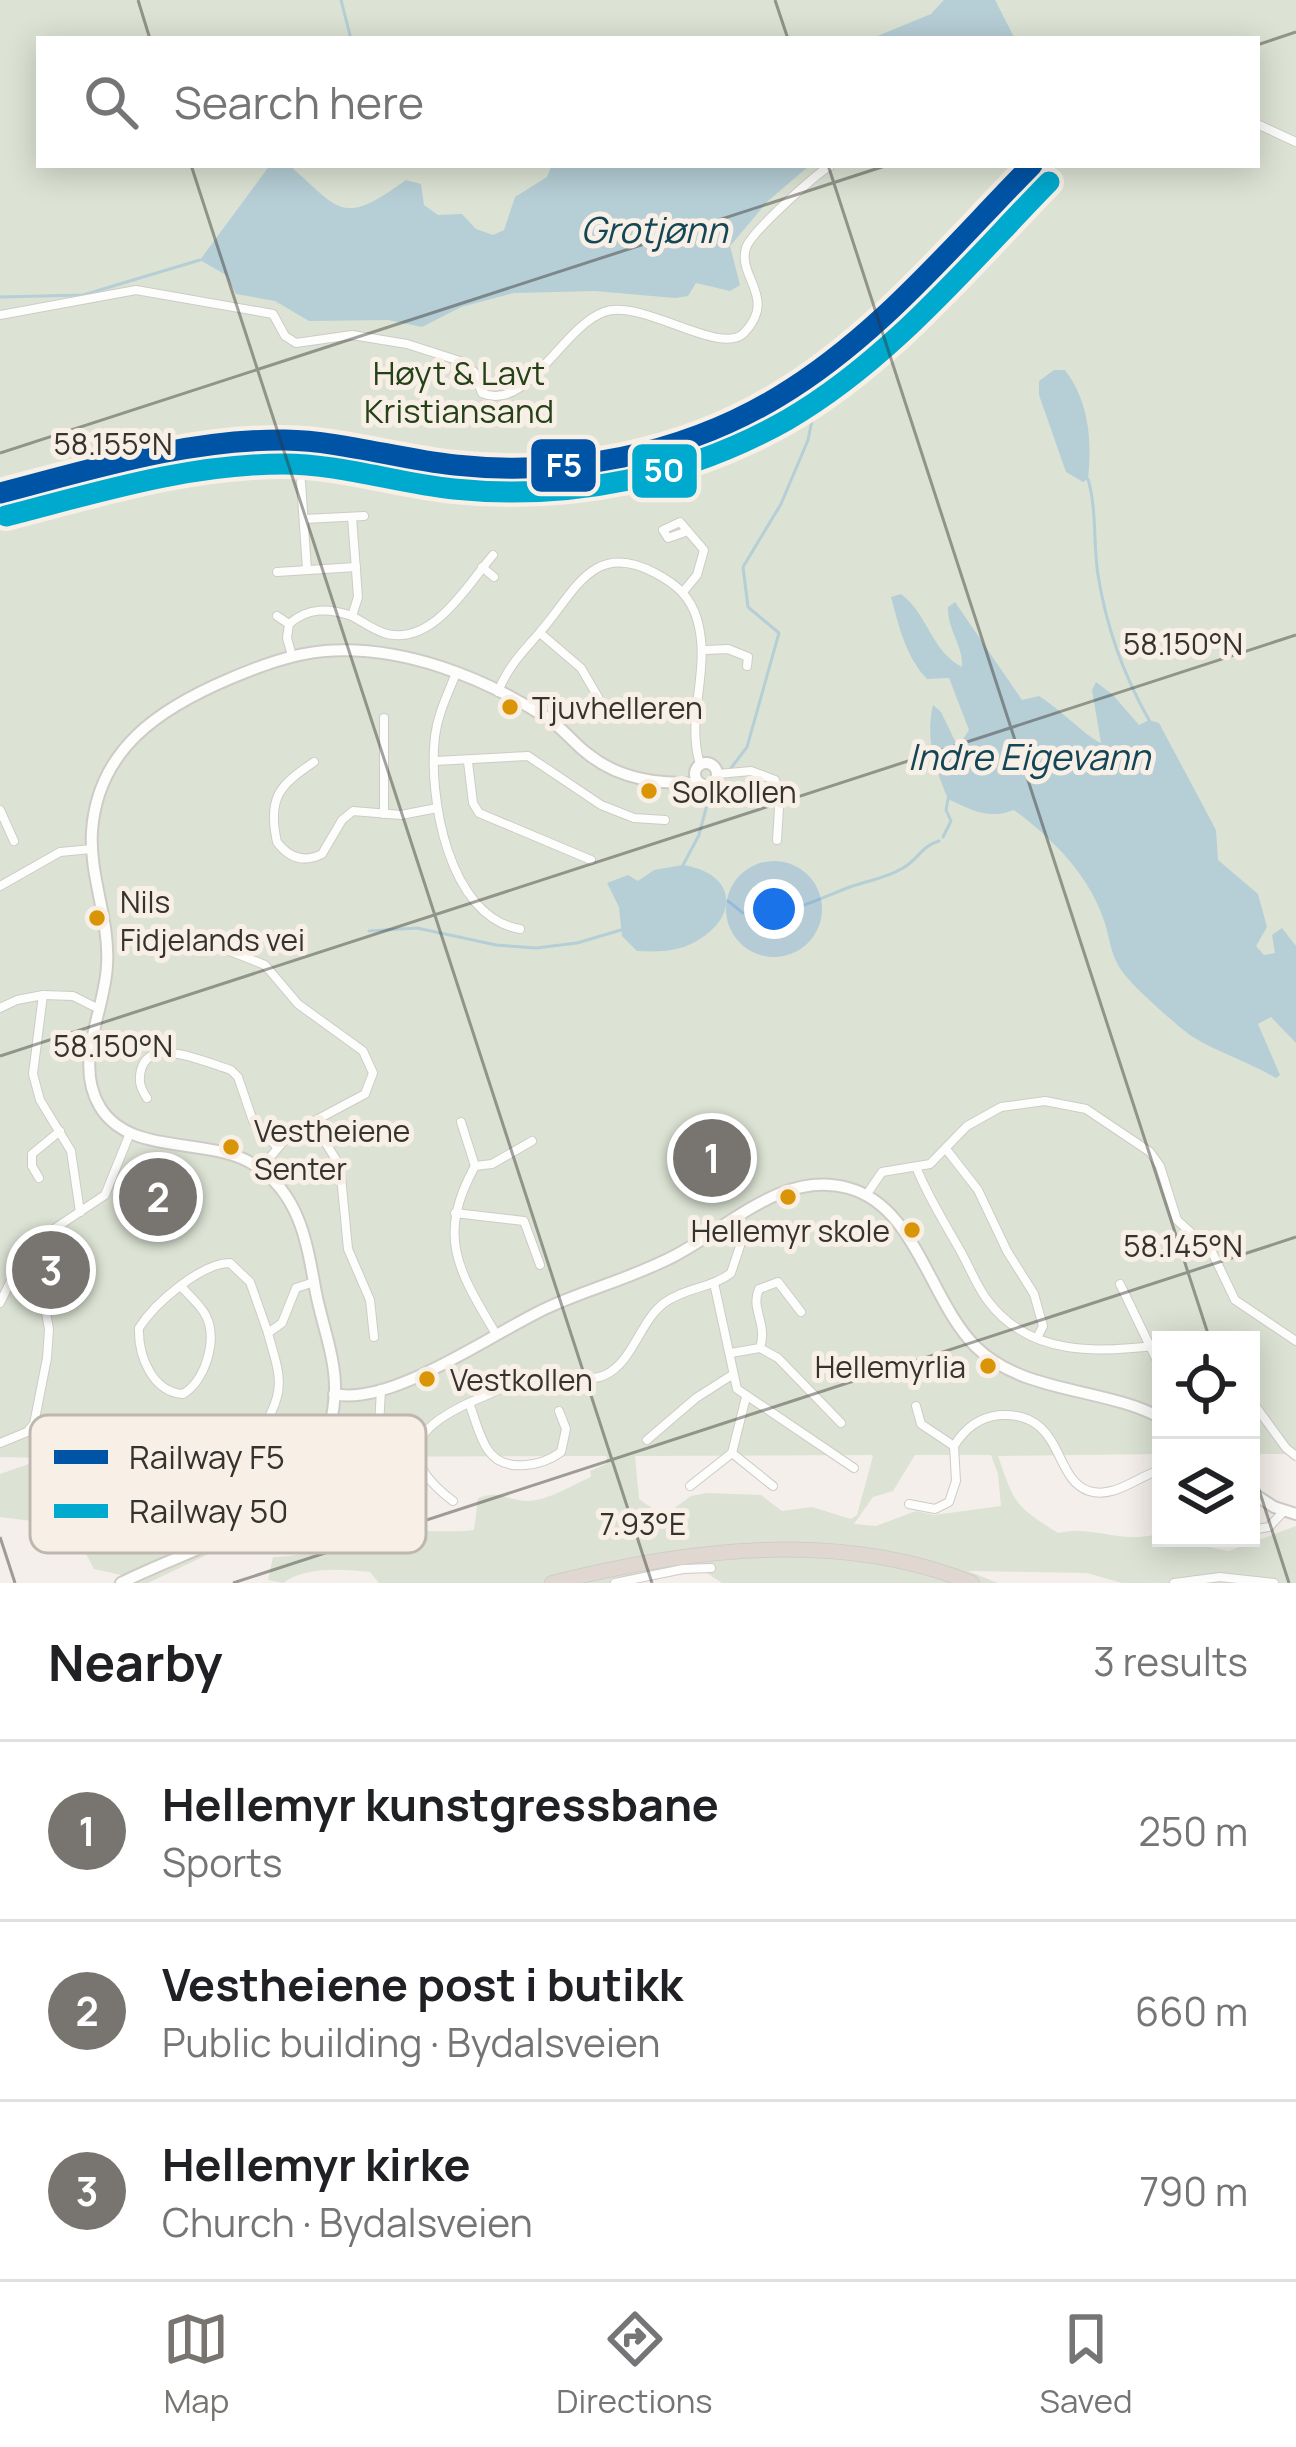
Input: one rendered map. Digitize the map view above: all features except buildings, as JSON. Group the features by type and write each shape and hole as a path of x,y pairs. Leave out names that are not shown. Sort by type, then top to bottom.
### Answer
{"highway":[{"path":"552,1583 646,1562 751,1550 869,1558 972,1583"},
{"path":"584,1583 690,1561 773,1557 846,1562 948,1583"}],"street":[{"path":"1260,125 1296,142"},
{"path":"0,315 114,292 166,292 273,314 285,336 296,343 352,335 446,354 472,370 482,393 502,398 518,390 563,340 607,311 643,312 691,332 740,338 759,302 745,257 748,242 827,168"},
{"path":"301,482 308,570"},
{"path":"304,519 364,516"},
{"path":"352,517 358,597 352,616"},
{"path":"683,592 695,579 704,554 688,531"},
{"path":"292,656 289,624 320,610 352,616 385,633 416,632 438,618 493,555"},
{"path":"497,693 514,660 578,582 603,566 620,562 643,567 683,592 694,610 705,650 694,734 698,773 710,785 718,774"},
{"path":"277,572 356,567"},
{"path":"482,567 494,577"},
{"path":"277,616 289,624"},
{"path":"540,633 581,668 598,697"},
{"path":"329,1415 334,1394 325,1370 314,1282 296,1209 260,1168 231,1153 134,1134 118,1127 100,1107 89,1072 107,968 105,920 93,856 95,810 105,781 137,731 181,700 292,656 340,650 418,660 456,674 552,721 583,751 612,770 642,780 669,782 698,773 710,763 718,774"},
{"path":"705,650 742,652 748,657 747,666"},
{"path":"456,674 439,715 437,808 463,886 504,926 520,929"},
{"path":"384,718 384,814"},
{"path":"435,761 527,756 601,805 634,818 665,820"},
{"path":"468,761 473,803 479,813 591,860"},
{"path":"314,762 287,779 278,799 275,836 284,851 302,859 328,848 349,813 400,815 437,808"},
{"path":"718,774 760,772 775,780 780,793 777,839"},
{"path":"0,810 14,841"},
{"path":"0,886 60,852 93,856"},
{"path":"194,937 269,968 298,1004 368,1057 373,1078 365,1094 312,1121 277,1147 260,1168"},
{"path":"43,995 33,1074 40,1100 75,1164 84,1210"},
{"path":"0,1008 43,995 73,996 93,1006"},
{"path":"147,1098 140,1075 144,1061 155,1052 173,1052 231,1070 238,1077 253,1121 277,1147"},
{"path":"867,1194 886,1169 930,1164 971,1123 1016,1103 1046,1101 1094,1112 1155,1158 1174,1213 1212,1252 1235,1300 1296,1341"},
{"path":"312,1121 340,1166 348,1249 370,1300 374,1337"},
{"path":"461,1122 475,1166 455,1213 455,1258 496,1334"},
{"path":"39,1178 32,1154 60,1131"},
{"path":"0,1303 5,1287 36,1241 105,1195 134,1134"},
{"path":"475,1166 493,1165 532,1141"},
{"path":"946,1149 978,1190 1034,1294 1043,1326 1037,1338"},
{"path":"917,1168 989,1303 1010,1322 1037,1338 1088,1351 1152,1346"},
{"path":"334,1394 350,1397 423,1374 551,1306 668,1259 757,1205 806,1184 845,1186 867,1194 906,1232 941,1301 987,1357 1030,1378 1121,1400 1152,1414"},
{"path":"455,1213 524,1221 540,1265"},
{"path":"426,1431 433,1420 538,1376 591,1378 608,1373 664,1304 731,1273 738,1261 739,1240 730,1222"},
{"path":"181,1286 205,1313 211,1337 196,1382 188,1392 177,1394 150,1374 138,1331 154,1308 181,1286 218,1263 235,1264 250,1282 278,1372 277,1400 269,1415"},
{"path":"268,1333 282,1323 296,1288 314,1282"},
{"path":"760,1348 765,1330 755,1303 759,1289 778,1282 801,1312"},
{"path":"714,1283 737,1389 854,1468"},
{"path":"1120,1284 1152,1355"},
{"path":"5,1287 44,1302 49,1338 36,1415"},
{"path":"731,1353 760,1348 790,1369 841,1423"},
{"path":"646,1440 732,1375"},
{"path":"380,1415 381,1388"},
{"path":"690,1486 732,1453 746,1397"},
{"path":"469,1403 489,1452 514,1466 548,1460 561,1452 566,1429 559,1411"},
{"path":"916,1406 921,1424 954,1446"},
{"path":"1260,1412 1296,1456"},
{"path":"909,1504 935,1509 949,1502 956,1481 954,1446 978,1421 1008,1415 1032,1422 1048,1434 1074,1481 1090,1491 1113,1491 1152,1474"},
{"path":"0,1443 30,1428"},
{"path":"732,1453 773,1486"},
{"path":"426,1471 453,1501"},
{"path":"1260,1497 1290,1513 1260,1529"},
{"path":"121,1583 189,1553"},
{"path":"615,1583 711,1568"},
{"path":"1174,1583 1220,1577 1274,1583"}],"green space":[{"name":"Høyt & Lavt Kristiansand","path":"0,0 1296,0 1296,1454 1260,1454 1260,1331 1152,1331 1152,1454 998,1456 1018,1502 1058,1533 1152,1535 1152,1547 1229,1551 1260,1547 1260,1539 1296,1526 1296,1583 1122,1583 1087,1573 968,1571 998,1583 722,1583 704,1571 620,1583 379,1583 370,1572 337,1570 314,1571 283,1583 268,1580 273,1557 426,1553 426,1531 474,1530 478,1498 542,1499 591,1477 590,1471 606,1464 607,1456 426,1457 426,1415 30,1415 30,1458 0,1457","holes":["872,1455 857,1515 851,1519 812,1507 782,1511 761,1495 707,1493 658,1512 639,1499 635,1456","915,1455 991,1455 1001,1506 934,1515 916,1511 876,1526 854,1524 873,1497 893,1491"]},
{"path":"30,1464 30,1521 0,1517 0,1474"},
{"path":"85,1553 211,1553 148,1583 130,1583 121,1575 94,1569"}],"water":[{"path":"944,0 995,0 1013,36 877,36 931,14"},
{"name":"Grotjønn","path":"268,168 292,168 343,207 368,204 406,180 421,184 424,205 438,215 462,214 476,229 493,235 504,230 515,197 547,177 551,168 806,168 768,201 730,246 740,285 730,291 696,283 688,296 675,298 595,291 514,293 461,307 422,327 388,320 309,321 275,301 236,294 226,275 200,260"},
{"path":"1054,370 1065,370 1084,408 1089,450 1088,479 1083,482 1066,472 1039,395 1039,381"},
{"name":"Indre Eigevann","path":"901,594 943,652 962,667 948,615 948,607 955,602 1022,700 1039,696 1101,743 1092,690 1096,682 1139,725 1149,720 1159,723 1216,830 1218,860 1258,894 1267,927 1256,946 1264,955 1275,953 1272,935 1282,928 1296,946 1296,1043 1271,1017 1258,1024 1280,1075 1276,1078 1193,1037 1136,987 1118,964 1087,884 1028,820 1014,810 988,814 948,799 933,753 933,705 958,747 969,730 949,678 927,679 908,651 891,597"},
{"path":"683,865 714,877 722,886 726,897 720,921 688,945 637,951 622,936 619,907 607,883 628,875 638,881 654,870"}],"waterway":[{"path":"341,0 350,36"},
{"path":"0,297 83,295 200,260"},
{"path":"683,865 699,835 709,797 747,747 779,633 748,607 743,567 781,504 808,440 813,391"},
{"path":"1088,479 1106,613 1124,668 1149,720"},
{"path":"943,837 951,821 948,799"},
{"path":"761,911 796,908 890,874 939,841"},
{"path":"728,901 743,913"},
{"path":"369,931 417,928 496,945 536,948 577,943 621,930"}],"rail line":[{"name":"F5","path":"0,493 141,457 249,441 306,441 497,468 581,464 663,447 741,417 814,373 881,319 1029,168"},
{"name":"50","path":"6,516 143,481 248,465 326,467 497,492 584,487 709,457 787,420 860,370 926,310 1049,182"}],"place":[{"name":"Tjuvhelleren","path":"510,707"},
{"name":"Solkollen","path":"649,791"},
{"name":"Nils Fidjelands vei","path":"97,918"},
{"name":"Vestheiene Senter","path":"231,1147"},
{"name":"Hellemyr kunstgressbane","path":"712,1158"},
{"name":"Vestheiene post i butikk","path":"158,1197"},
{"name":"Hellemyr skole","path":"912,1230"},
{"name":"Hellemyr kirke","path":"51,1270"},
{"name":"Hellemyrlia","path":"988,1366"},
{"name":"Vestkollen","path":"427,1379"}]}
